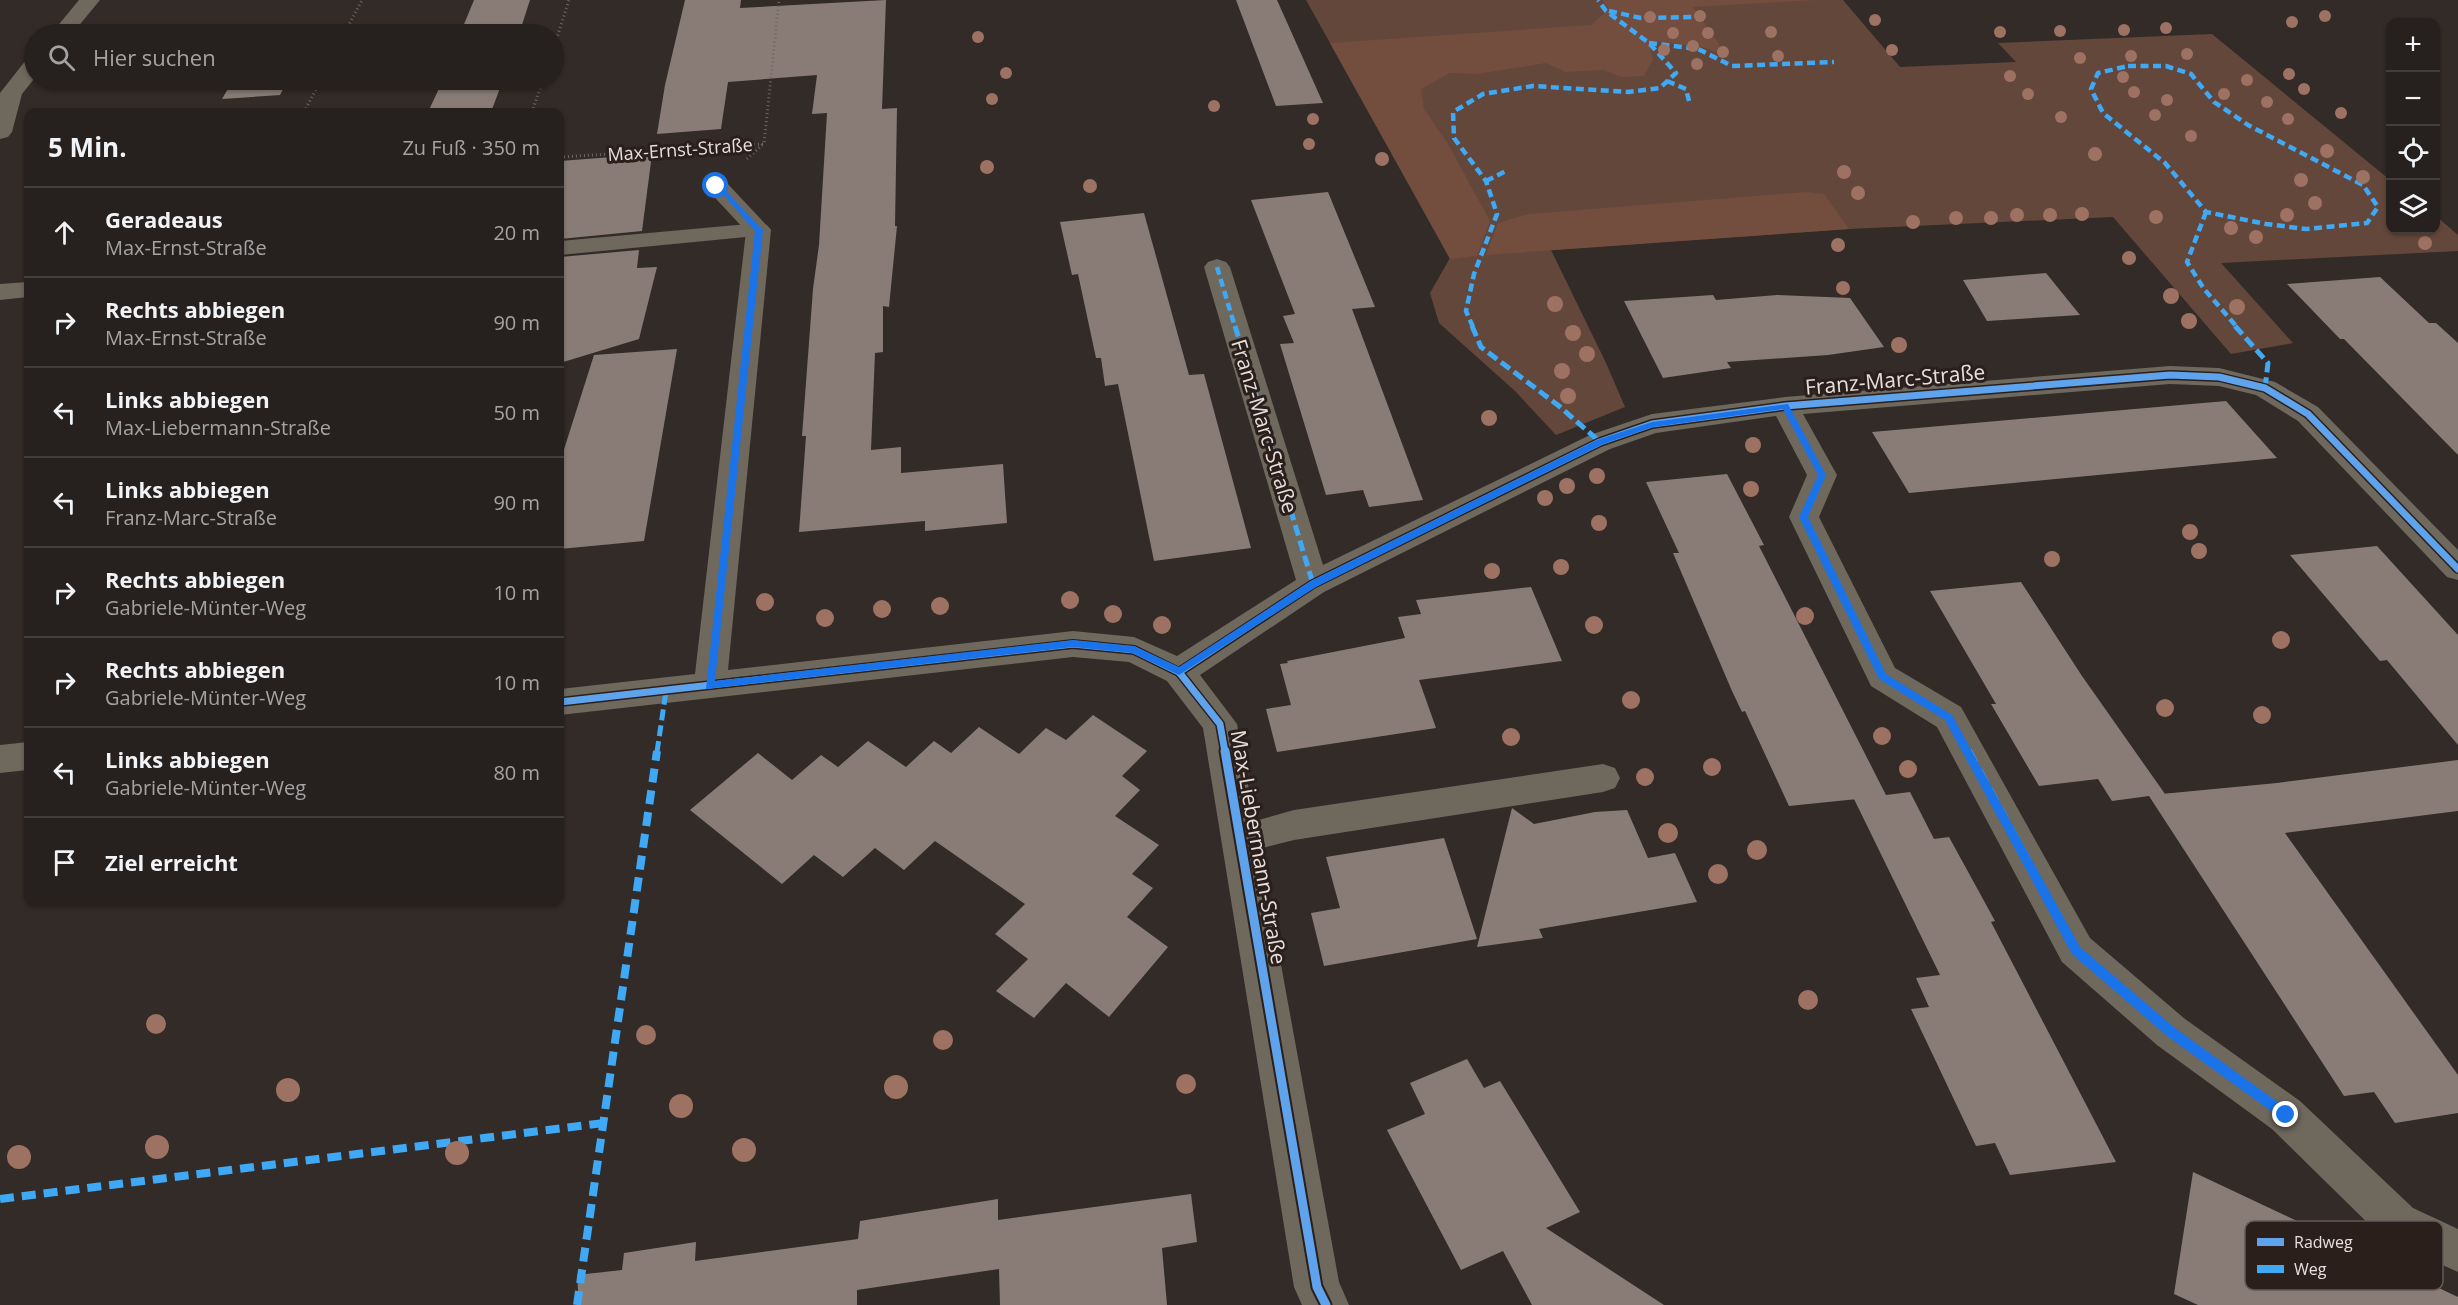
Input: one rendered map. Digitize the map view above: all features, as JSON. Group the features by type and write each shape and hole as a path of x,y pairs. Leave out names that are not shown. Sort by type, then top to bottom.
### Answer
{"street":[{"path":"70,24 90,0"},
{"path":"0,132 5,94 24,75"},
{"name":"Max-Ernst-Straße","path":"716,186 759,230"},
{"path":"710,686 759,230"},
{"name":"Franz-Marc-Straße","path":"1217,267 1313,584"},
{"name":"Franz-Marc-Straße","path":"1179,672 1313,584 1600,442 1652,424 1785,406 2170,375 2219,376 2265,388 2308,414 2458,569"},
{"path":"1785,406 1822,475 1804,517 1883,677 1949,717 2076,950 2171,1032"},
{"name":"Max-Liebermann-Straße","path":"564,702 1073,644 1134,650 1179,672 1220,723 1317,1287 1326,1305"},
{"path":"0,759 24,756"}],"lane":[{"path":"564,248 759,230"},
{"path":"0,292 24,290"},
{"path":"1239,839 1294,825 1603,778"},
{"path":"2171,1032 2286,1115 2396,1221"},
{"path":"2443,1244 2458,1251"}],"path":[{"path":"349,24 362,0"},
{"path":"561,24 569,0"},
{"path":"306,108 316,90"},
{"path":"533,108 540,90"}],"shaded area":[{"path":"1306,0 1843,0 1900,67 2016,62 1998,43 2212,34 2386,177 2386,234 2440,234 2440,219 2458,235 2458,251 2221,263 2293,343 2231,354 2113,217 1849,229 1551,250 1625,407 1556,435 1515,391 1439,323 1430,293 1450,258"},
{"path":"1602,0 1817,0 1693,7 1728,57 1702,47 1654,41 1649,43 1653,59 1644,76 1621,77 1603,70 1565,72 1546,63 1476,74 1450,73 1421,89 1424,109 1448,144 1490,221 1477,256 1450,259 1330,43 1591,25 1609,9"},
{"path":"1806,192 1824,194 1849,229 1486,255 1498,223 1529,214"}],"building":[{"path":"474,0 530,0 522,24 464,24"},
{"path":"685,0 741,0 740,8 886,0 882,109 897,108 895,226 897,226 889,307 883,306 883,352 875,353 871,450 901,447 901,473 1003,464 1007,523 925,531 925,521 799,532 806,436 802,436 813,289 819,245 827,113 812,114 817,75 728,82 721,129 657,134 665,85"},
{"path":"1236,0 1277,0 1323,103 1276,106"},
{"path":"227,90 283,90 280,95 222,99"},
{"path":"438,90 499,90 492,108 430,108"},
{"path":"652,154 642,231 564,239 564,161"},
{"path":"1328,192 1375,307 1352,309 1423,500 1369,507 1363,490 1326,495 1280,344 1294,343 1283,316 1295,314 1251,200"},
{"path":"1144,213 1189,375 1204,374 1251,548 1154,561 1118,384 1105,386 1101,358 1096,358 1078,274 1072,275 1060,222"},
{"path":"639,250 637,268 657,267 639,339 564,362 564,257"},
{"path":"2046,273 2080,315 1987,321 1963,280"},
{"path":"2380,277 2429,323 2436,323 2458,343 2458,455 2287,284"},
{"path":"1713,295 1716,300 1777,295 1850,298 1884,347 1828,355 1727,362 1731,368 1663,378 1624,301"},
{"path":"677,349 644,541 564,549 564,449 594,355"},
{"path":"2226,401 2277,458 1909,493 1872,432"},
{"path":"1727,474 1764,545 1759,546 1886,795 1910,792 1934,839 1949,837 1995,921 1991,922 2116,1162 2010,1175 1995,1143 1976,1146 1911,1009 1929,1007 1916,978 1940,975 1854,799 1789,806 1745,711 1742,712 1732,691 1673,553 1679,553 1646,482"},
{"path":"2377,546 2458,635 2458,745 2387,660 2380,661 2290,555"},
{"path":"2021,582 2082,676 2165,794 2277,783 2458,760 2458,811 2285,833 2458,1075 2458,1113 2395,1123 2374,1092 2344,1096 2149,796 2112,801 2098,779 2039,786 1991,704 1996,704 1930,591"},
{"path":"1531,587 1562,661 1419,680 1436,728 1277,752 1266,709 1291,705 1280,664 1405,638 1398,617 1421,614 1416,600"},
{"path":"1093,715 1147,751 1122,776 1140,790 1115,816 1159,845 1132,874 1153,888 1127,917 1168,947 1109,1017 1066,983 1034,1018 996,991 1028,959 995,934 1025,904 935,841 904,870 875,848 843,877 814,855 782,884 690,810 758,753 792,780 821,755 838,767 868,741 906,767 934,741 951,753 979,727 1019,754 1046,728 1066,740"},
{"path":"1512,808 1534,824 1595,812 1627,810 1648,858 1675,853 1697,902 1539,929 1543,938 1477,947"},
{"path":"1444,838 1477,939 1324,966 1311,913 1340,908 1326,857"},
{"path":"1467,1059 1484,1088 1500,1081 1580,1212 1546,1228 1664,1305 1532,1305 1503,1251 1461,1270 1387,1130 1425,1114 1410,1083"},
{"path":"2193,1172 2297,1221 2245,1221 2245,1290 2443,1290 2458,1297 2458,1305 2198,1305 2174,1294"},
{"path":"1191,1194 1197,1242 1162,1248 1167,1305 1000,1305 999,1269 857,1290 857,1305 579,1305 577,1275 622,1270 624,1253 696,1242 695,1261 858,1239 860,1221 998,1199 998,1220"}],"marked path":[{"path":"1598,0 1606,11 1649,43 1676,73 1660,88 1628,92 1533,86 1483,94 1453,112 1454,138 1486,181 1497,214 1474,274 1466,311 1481,347 1559,406 1600,442"},
{"path":"1609,11 1641,18 1696,17"},
{"path":"1649,43 1698,49 1732,66 1834,62"},
{"path":"2206,212 2286,227 2326,229 2367,223 2378,207 2363,185 2248,125 2214,102 2191,74 2166,66 2128,66 2098,73 2091,89 2103,113 2165,163 2206,212 2187,262 2214,302 2268,363 2265,388"},
{"path":"1667,81 1686,89 1689,101"},
{"path":"1486,181 1508,170"},
{"path":"1217,267 1313,584"},
{"path":"1785,406 1822,475 1804,517 1883,677 1949,717 2076,950 2171,1032"},
{"path":"577,1305 666,691"},
{"path":"0,1199 604,1123"}],"cycle path":[{"path":"1179,672 1313,584 1600,442 1652,424 1785,406 2170,375 2219,377 2265,388 2308,414 2458,569"},
{"path":"564,702 1073,644 1134,650 1179,672 1220,724 1317,1287 1326,1305"}],"route":[{"path":"716,186 759,230 710,686 1073,644 1134,650 1179,672 1313,584 1600,442 1652,424 1785,406 1822,475 1804,517 1883,677 1949,717 2076,950 2171,1032 2286,1115"}]}
